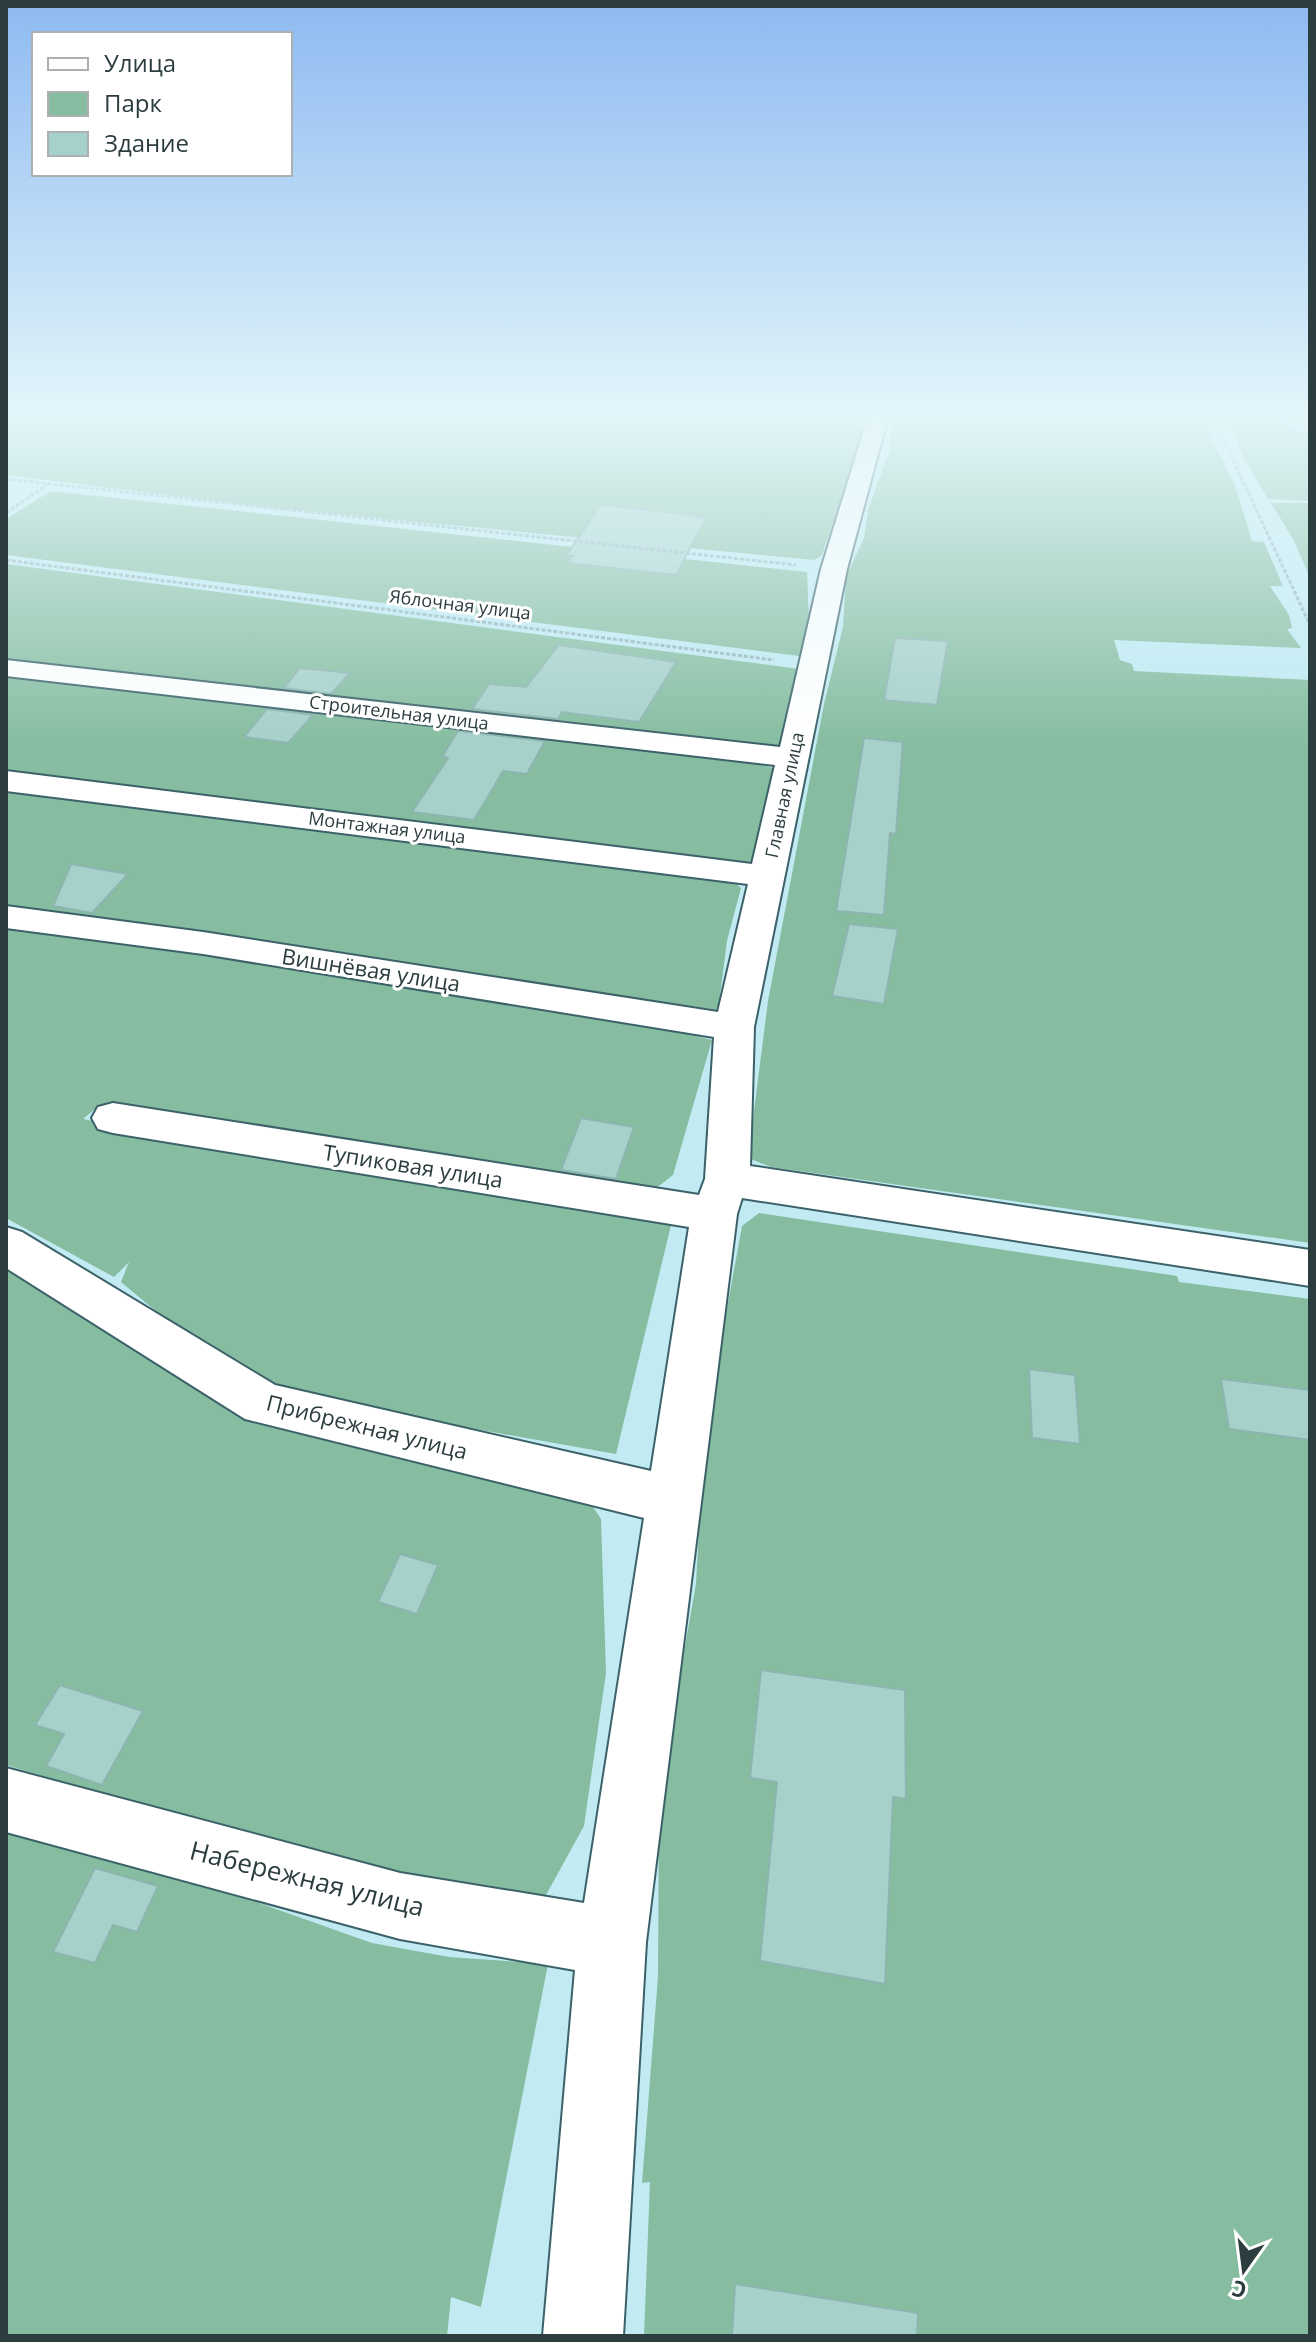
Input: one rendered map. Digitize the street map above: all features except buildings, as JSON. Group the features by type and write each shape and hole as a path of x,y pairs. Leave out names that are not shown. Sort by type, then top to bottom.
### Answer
{"street":[{"name":"Главная улица","path":"583,2336 612,1942 671,1500 720,1196 734,1027 834,569 846,526"},
{"name":"Строительная улица","path":"6,668 792,758"},
{"name":"Монтажная улица","path":"6,781 769,876"},
{"name":"Вишнёвая улица","path":"6,917 203,943 734,1027"},
{"name":"Тупиковая улица","path":"113,1118 1310,1268"},
{"name":"Прибрежная улица","path":"6,1245 263,1404 671,1500"},
{"name":"Набережная улица","path":"6,1800 400,1906 612,1942"}],"path":[{"path":"439,526 834,569"},
{"path":"1264,526 1310,625"},
{"name":"Яблочная улица","path":"6,560 815,665"}],"green space":[{"path":"6,526 380,526 807,572 809,622 803,655 799,656 6,555"},
{"path":"463,526 832,526 822,555 814,560"},
{"path":"866,526 1248,526 1252,541 1264,542 1283,586 1270,586 1289,615 1292,628 1287,629 1301,648 1114,640 1120,660 1132,664 1134,671 1310,680 1310,1243 771,1167 748,1158 768,1001 824,704 843,627 846,577 864,538"},
{"path":"1285,526 1310,526 1310,577"},
{"path":"6,564 799,669 781,747 773,750 6,660"},
{"path":"6,675 777,769 754,861 741,863 6,771"},
{"path":"6,788 733,881 741,888 727,941 718,1010 6,905"},
{"path":"6,927 593,1011 712,1040 673,1175 655,1189 373,1151 100,1105 83,1119 216,1146 672,1221 616,1454 284,1395 211,1357 121,1282 129,1262 114,1277 6,1218"},
{"path":"759,1213 1177,1276 1179,1282 1310,1299 1310,2336 644,2336 650,2182 642,2183 658,1977 659,1794 696,1584 704,1435 742,1226"},
{"path":"6,1258 266,1421 593,1507 601,1519 606,1673 584,1826 546,1895 504,1898 227,1834 227,1830 6,1765"},
{"path":"6,1825 217,1888 372,1943 449,1957 548,1964 481,2307 451,2297 447,2336 6,2336"}]}
